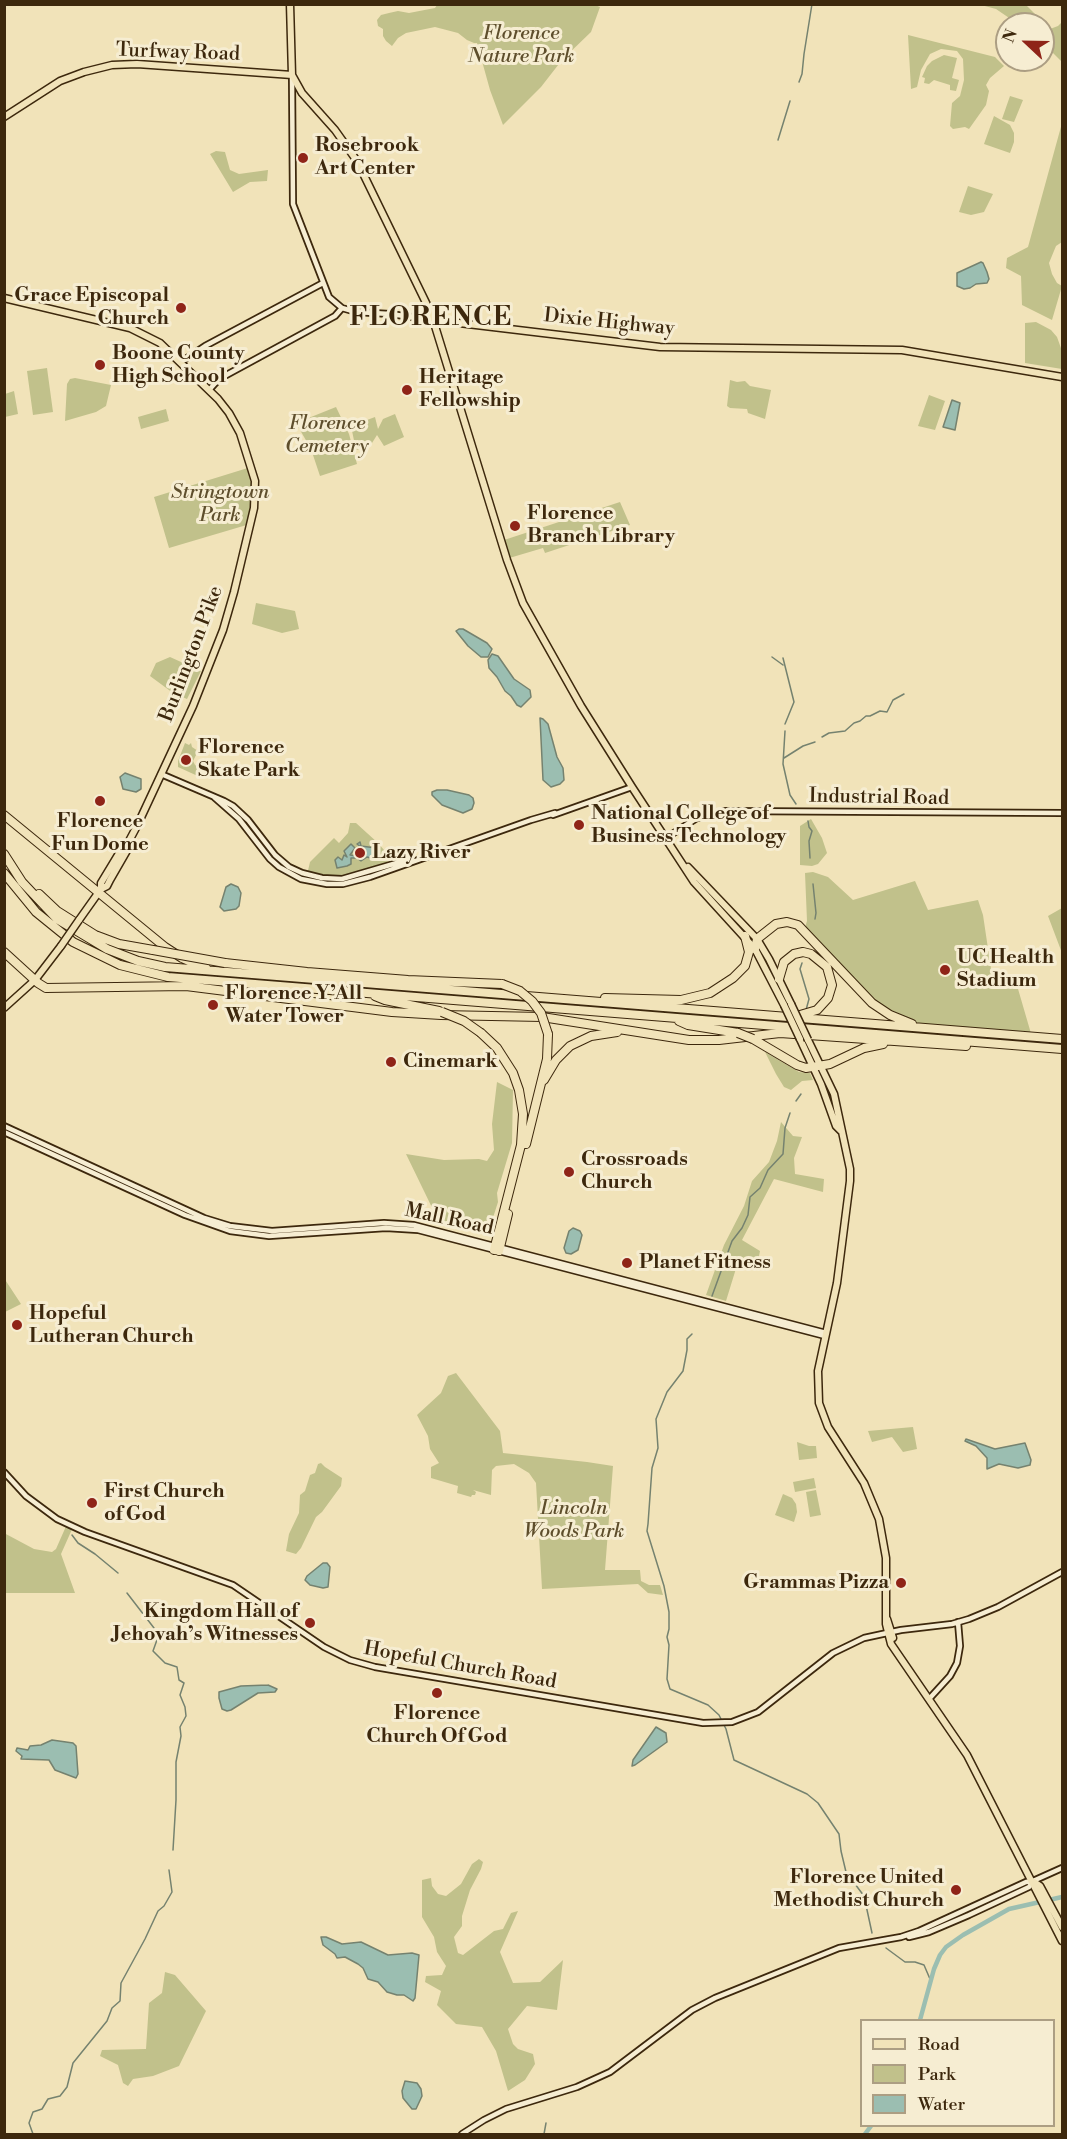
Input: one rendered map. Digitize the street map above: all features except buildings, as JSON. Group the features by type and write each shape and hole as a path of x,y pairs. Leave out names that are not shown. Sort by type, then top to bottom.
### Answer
{"highway":[{"path":"4,815 176,955 215,972"},
{"path":"4,854 22,882 50,913 96,944 155,965 215,972 1062,1039"},
{"path":"9,862 48,903 86,930 111,942 225,963 408,980 502,984 520,991 541,1013 548,1034 548,1054 497,1248"},
{"path":"4,873 28,903 52,926 89,951 120,965 168,977 1061,1049"},
{"path":"755,949 756,939 778,923 787,922 798,925 876,1006 899,1020 928,1028"},
{"path":"572,1000 585,997 676,1000 704,995 722,985 745,966 749,952 745,936"},
{"path":"4,952 46,988 175,985 392,1012 542,1017 689,1040 713,1041 767,1034 791,1034 1041,1051 1061,1049"},
{"path":"779,979 786,960 794,954 803,952 820,959 830,975 831,989 824,1005 812,1012 790,1017"},
{"path":"368,993 385,1000 442,1012 464,1021 481,1032 497,1048 513,1073 519,1090 523,1114 521,1144 497,1248"},
{"path":"672,1018 688,1025 738,1033 753,1039 797,1065 817,1066 871,1046 922,1043"},
{"path":"538,1092 562,1053 583,1039 614,1032 661,1036"}],"main road":[{"path":"290,4 291,131 295,212 323,284 329,297 342,308 358,313 434,320"},
{"name":"Turfway Road","path":"4,117 60,81 112,65 137,64 292,75"},
{"path":"292,75 302,93 338,134 357,161 434,320 518,591 533,623 632,788 701,890 755,949 808,1040 836,1126 841,1131 850,1169 850,1190 837,1281 818,1376 819,1403 828,1427 869,1493 879,1519 886,1558 887,1619 894,1646 967,1755 1033,1881 1062,1927"},
{"path":"182,362 205,346 323,284"},
{"name":"Burlington Pike","path":"4,298 130,327 155,339 182,362 229,413 240,433 253,472 255,501 226,620 199,690 129,841 129,847 107,886 100,891 35,980 4,1008"},
{"path":"209,390 219,380 335,316 342,308"},
{"name":"Dixie Highway","path":"434,320 669,348 902,350 1062,377"},
{"path":"161,774 214,797 247,828 270,858 287,871 309,881 343,884 370,877 632,788"},
{"name":"Industrial Road","path":"666,838 697,818 726,811 1062,813"},
{"path":"684,864 756,939 766,954 779,979 800,1039 817,1066"},
{"name":"Mall Road","path":"4,1126 204,1218 230,1227 272,1231 393,1223 414,1225 825,1334"},
{"name":"Mall Road","path":"4,1132 187,1216 230,1231 268,1236 395,1228 418,1230 497,1248"},
{"name":"Hopeful Church Road","path":"4,1473 35,1504 63,1522 229,1583 324,1647 350,1660 386,1669 703,1723 718,1724 748,1717 766,1707 833,1653 847,1645 863,1639 958,1622 991,1610 1062,1572"},
{"path":"929,1699 950,1676 957,1663 960,1646 958,1622"},
{"path":"462,2134 506,2109 577,2087 610,2072 692,2010 710,2000 839,1948 901,1936 927,1928 1026,1882 1062,1868"},
{"path":"1047,1905 1062,1941"},
{"path":"1053,1924 1059,1925 1062,1931"}],"green space":[{"name":"Florence Nature Park","path":"437,5 595,5 600,7 591,32 562,60 541,87 503,125 490,90 477,43 467,40 458,33 435,27 406,33 392,46 383,36 383,29 378,26 377,20 381,15 389,13 398,11 409,13 435,8"},
{"path":"981,5 1026,5 1033,12 1000,12"},
{"path":"1062,22 1062,62 1055,55 1055,27"},
{"path":"908,35 995,57 995,72 997,72 986,85 989,91 986,105 969,129 965,127 953,129 950,126 952,103 960,96 964,80 963,59 957,51 941,49 930,54 921,70 917,87 911,89"},
{"path":"944,55 957,58 952,78 959,80 956,91 950,90 950,85 934,80 929,84 924,83 925,78 922,77 932,61"},
{"path":"1010,96 1023,100 1014,122 1002,119"},
{"path":"994,116 1010,125 1014,133 1010,153 984,144"},
{"path":"1062,123 1062,242 1056,246 1049,263 1057,283 1062,286 1052,320 1022,305 1021,276 1006,268 1007,258 1028,247"},
{"path":"216,151 225,152 230,170 239,174 268,170 267,181 250,182 233,192 210,154"},
{"path":"968,186 993,194 984,212 971,215 959,212"},
{"path":"1036,322 1051,330 1057,337 1062,351 1062,369 1025,363 1025,323"},
{"path":"47,368 53,412 33,415 27,371"},
{"path":"70,379 111,385 106,406 96,412 65,421 67,384"},
{"path":"730,380 745,381 750,386 771,390 765,419 748,413 747,409 727,406"},
{"path":"14,391 18,414 5,417 5,394"},
{"path":"929,395 945,401 935,430 918,426"},
{"name":"Florence Cemetery","path":"336,407 349,434 357,464 320,476 311,449 296,423"},
{"path":"166,409 169,421 141,429 138,417"},
{"path":"395,414 404,437 384,446 377,435 372,443 356,450 351,426 375,417 378,429 383,419"},
{"name":"Stringtown Park","path":"251,467 255,481 250,524 169,548 154,497"},
{"path":"620,502 630,525 545,553 543,548 506,559 501,541"},
{"path":"256,603 295,611 299,629 282,633 252,624"},
{"path":"170,657 201,671 187,699 173,693 150,676 156,663"},
{"name":"Florence Skate Park","path":"185,743 189,745 191,743 192,747 198,751 193,761 201,768 200,777 178,767"},
{"path":"811,819 822,838 827,853 818,864 800,865 800,826"},
{"path":"350,823 356,823 378,843 384,850 388,863 342,879 307,875 310,862 334,838 339,843 348,833"},
{"name":"UC Health Stadium","path":"813,872 828,877 853,900 915,881 928,910 978,900 983,915 994,989 1016,982 1032,1037 928,1028 884,1012 804,931 807,921 805,873"},
{"path":"1062,908 1062,953 1048,916"},
{"path":"765,1052 799,1072 810,1073 813,1080 802,1081 791,1090 784,1087"},
{"path":"497,1082 513,1090 512,1143 497,1193 498,1202 491,1224 487,1225 484,1233 466,1229 464,1224 439,1222 406,1154 444,1160 479,1159 487,1161 494,1150 492,1124"},
{"path":"781,1122 793,1136 802,1137 794,1158 795,1174 824,1179 823,1192 774,1179 742,1240 760,1251 757,1266 738,1262 726,1301 706,1295 724,1245 744,1206 752,1181 769,1162"},
{"path":"4,1278 21,1304 5,1312 4,1312"},
{"name":"Lincoln Woods Park","path":"456,1373 500,1431 503,1453 613,1466 605,1570 640,1570 641,1581 649,1585 660,1585 663,1595 648,1593 638,1584 542,1589 536,1483 529,1473 514,1464 496,1466 492,1470 491,1495 473,1490 476,1492 471,1497 457,1493 458,1486 431,1478 431,1467 439,1463 430,1449 428,1436 417,1415 441,1393 448,1376"},
{"path":"913,1427 917,1449 903,1452 892,1437 872,1442 868,1431"},
{"path":"797,1442 816,1446 817,1458 799,1460"},
{"path":"321,1463 342,1478 341,1486 316,1517 296,1554 286,1551 289,1534 299,1513 300,1495 305,1491 310,1475 315,1473 318,1464"},
{"path":"814,1478 816,1488 795,1492 793,1482"},
{"path":"816,1490 821,1515 810,1517 806,1492"},
{"path":"783,1494 792,1498 796,1504 797,1512 794,1522 775,1515"},
{"path":"67,1524 73,1527 61,1554 75,1593 5,1593 4,1533 34,1549 52,1552 56,1549"},
{"path":"479,1859 483,1862 481,1869 470,1890 462,1916 462,1926 454,1937 458,1953 463,1955 494,1931 503,1929 511,1913 518,1911 500,1952 513,1983 540,1982 563,1960 557,2010 527,2006 508,2029 513,2044 518,2049 533,2054 535,2064 525,2080 508,2091 496,2051 482,2027 456,2024 437,2005 441,1991 425,1982 426,1976 442,1975 446,1966 437,1952 434,1937 422,1917 422,1880 431,1878 432,1886 438,1894 446,1896 461,1884 472,1864"},
{"path":"165,1972 175,1975 206,2011 179,2066 153,2076 133,2079 128,2086 123,2083 118,2065 100,2056 102,2050 146,2049 149,2003 162,1993"}],"water":[{"path":"981,262 989,279 987,283 976,284 964,289 957,286 957,273"},
{"path":"952,400 960,403 955,430 943,427"},
{"path":"459,629 487,643 492,649 488,657 481,657 468,646 456,631"},
{"path":"492,654 498,656 514,679 530,690 531,697 521,707 505,691 489,668 488,660"},
{"path":"540,718 548,724 557,757 563,768 564,780 551,787 543,780"},
{"path":"125,773 141,779 141,789 136,792 123,789 120,777"},
{"path":"437,790 469,795 473,798 472,809 463,813 442,805 432,795 432,792"},
{"path":"360,842 361,846 376,848 379,853 377,857 374,859 367,857 361,861 351,858 351,864 337,868 335,860 338,857 342,860 344,855 347,857 344,851 351,844 355,848 350,855 359,854 355,851 360,851 361,847 357,844"},
{"path":"231,884 238,887 241,893 239,906 236,909 224,911 220,907 226,887"},
{"path":"573,1228 580,1231 582,1235 578,1250 571,1254 566,1253 564,1248 569,1231"},
{"path":"966,1439 995,1449 1025,1443 1031,1460 1030,1465 1018,1468 999,1464 987,1469 987,1458 976,1446 965,1441"},
{"path":"323,1563 327,1563 330,1567 328,1587 310,1585 305,1580 307,1576"},
{"path":"268,1685 277,1689 275,1692 258,1693 231,1710 222,1709 219,1692 241,1686"},
{"path":"656,1727 666,1733 667,1742 632,1766 633,1760"},
{"path":"52,1740 73,1743 76,1746 78,1774 76,1778 55,1770 49,1760 21,1759 22,1756 16,1751 17,1748 28,1750 30,1746 41,1745"},
{"path":"321,1937 342,1944 361,1942 388,1955 412,1953 419,1955 413,2001 404,1995 387,1992 378,1982 368,1979 363,1968 358,1964 345,1957 337,1958 323,1945"},
{"path":"405,2081 417,2083 421,2089 422,2096 416,2109 412,2109 403,2098 402,2091"}],"waterway":[{"path":"799,82 812,4"},
{"path":"778,140 790,101"},
{"path":"772,657 783,665"},
{"path":"783,658 794,702 785,724"},
{"path":"822,737 829,733 845,731 866,716 880,711 887,712 893,700 904,694"},
{"path":"785,731 783,764 790,795 796,804"},
{"path":"784,758 803,746 815,742"},
{"path":"808,821 812,831 809,841 810,858"},
{"path":"813,884 815,919"},
{"path":"802,963 800,969 809,999 806,1010"},
{"path":"796,1101 801,1094"},
{"path":"712,1296 732,1241 748,1215 750,1197 760,1188 768,1170 783,1154 785,1128 790,1113"},
{"path":"692,1334 687,1339 683,1371 667,1392 656,1419 658,1448 652,1468 647,1531 664,1586 669,1612 667,1679 670,1689 708,1705 719,1715 726,1729 734,1760 807,1794 818,1803 839,1834 846,1872 864,1896 872,1933"},
{"path":"72,1535 78,1543 118,1573"},
{"path":"127,1593 154,1628 158,1637 153,1651 165,1663 177,1667 179,1680 184,1683 180,1695 186,1716 180,1727 181,1736 176,1762 173,1850"},
{"path":"33,2134 29,2123 33,2112 42,2109 48,2099 60,2096 67,2087 73,2063 107,2021 112,2008 120,2001 121,1983 158,1911 164,1906 172,1892 169,1870"},
{"path":"920,2019 934,1969 946,1947 1009,1909 1062,1897"},
{"path":"886,1948 905,1962 924,1965 930,1979"},
{"path":"544,2134 546,2123"},
{"path":"865,2134 870,2127"}],"place":[{"name":"Rosebrook Art Center","path":"303,158"},
{"name":"Grace Episcopal Church","path":"181,308"},
{"name":"Boone County High School","path":"100,365"},
{"name":"Heritage Fellowship","path":"407,390"},
{"name":"Florence Branch Library","path":"515,526"},
{"name":"Florence Skate Park","path":"186,760"},
{"name":"Florence Fun Dome","path":"100,801"},
{"name":"National College of Business Technology","path":"579,825"},
{"name":"Lazy River","path":"360,853"},
{"name":"UC Health Stadium","path":"945,970"},
{"name":"Florence Y’All Water Tower","path":"213,1005"},
{"name":"Cinemark","path":"391,1062"},
{"name":"Crossroads Church","path":"569,1172"},
{"name":"Planet Fitness","path":"627,1263"},
{"name":"Hopeful Lutheran Church","path":"17,1325"},
{"name":"First Church of God","path":"92,1503"},
{"name":"Grammas Pizza","path":"901,1583"},
{"name":"Kingdom Hall of Jehovah’s Witnesses","path":"310,1623"},
{"name":"Florence Church Of God","path":"437,1693"},
{"name":"Florence United Methodist Church","path":"956,1890"}],"district":[{"name":"FLORENCE","path":"431,319"}]}
